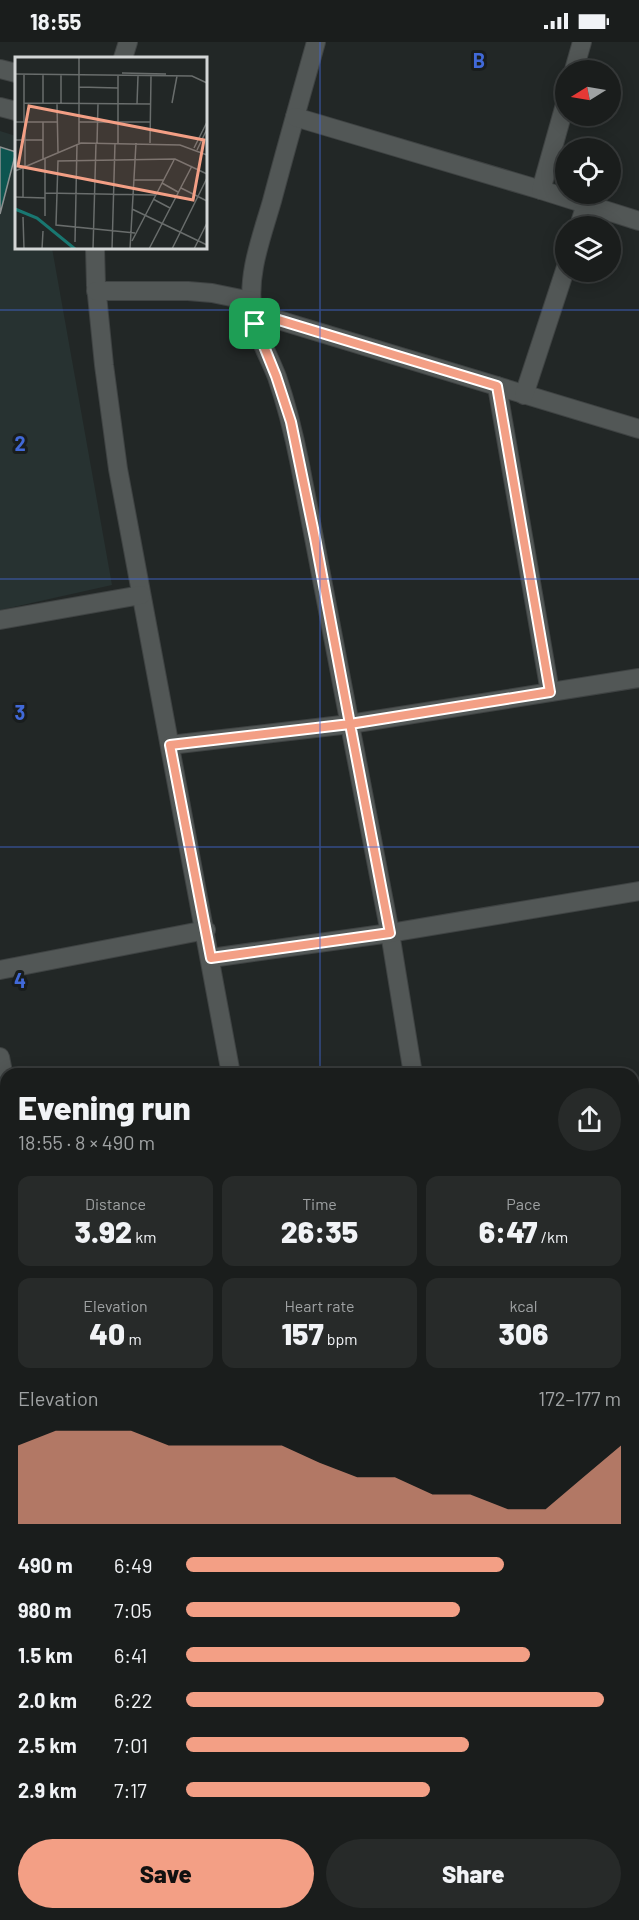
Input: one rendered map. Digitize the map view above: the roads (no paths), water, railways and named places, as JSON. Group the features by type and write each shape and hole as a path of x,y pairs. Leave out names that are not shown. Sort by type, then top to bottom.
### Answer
{"street":[{"path":"123,57 128,42"},
{"path":"316,42 261,239 253,275 252,306 255,324 291,422 390,933 412,1068"},
{"path":"577,60 582,42"},
{"path":"0,69 15,73"},
{"path":"0,107 15,111"},
{"path":"295,117 555,194"},
{"path":"541,189 559,126"},
{"path":"582,216 586,204 639,221"},
{"path":"95,249 96,291 118,469 230,1068"},
{"path":"524,395 561,282"},
{"path":"96,291 212,293 524,395 639,429"},
{"path":"497,386 550,692"},
{"path":"0,620 141,595"},
{"path":"170,745 350,724 639,678"},
{"path":"211,958 390,933 639,891"},
{"path":"0,970 206,930"}]}
